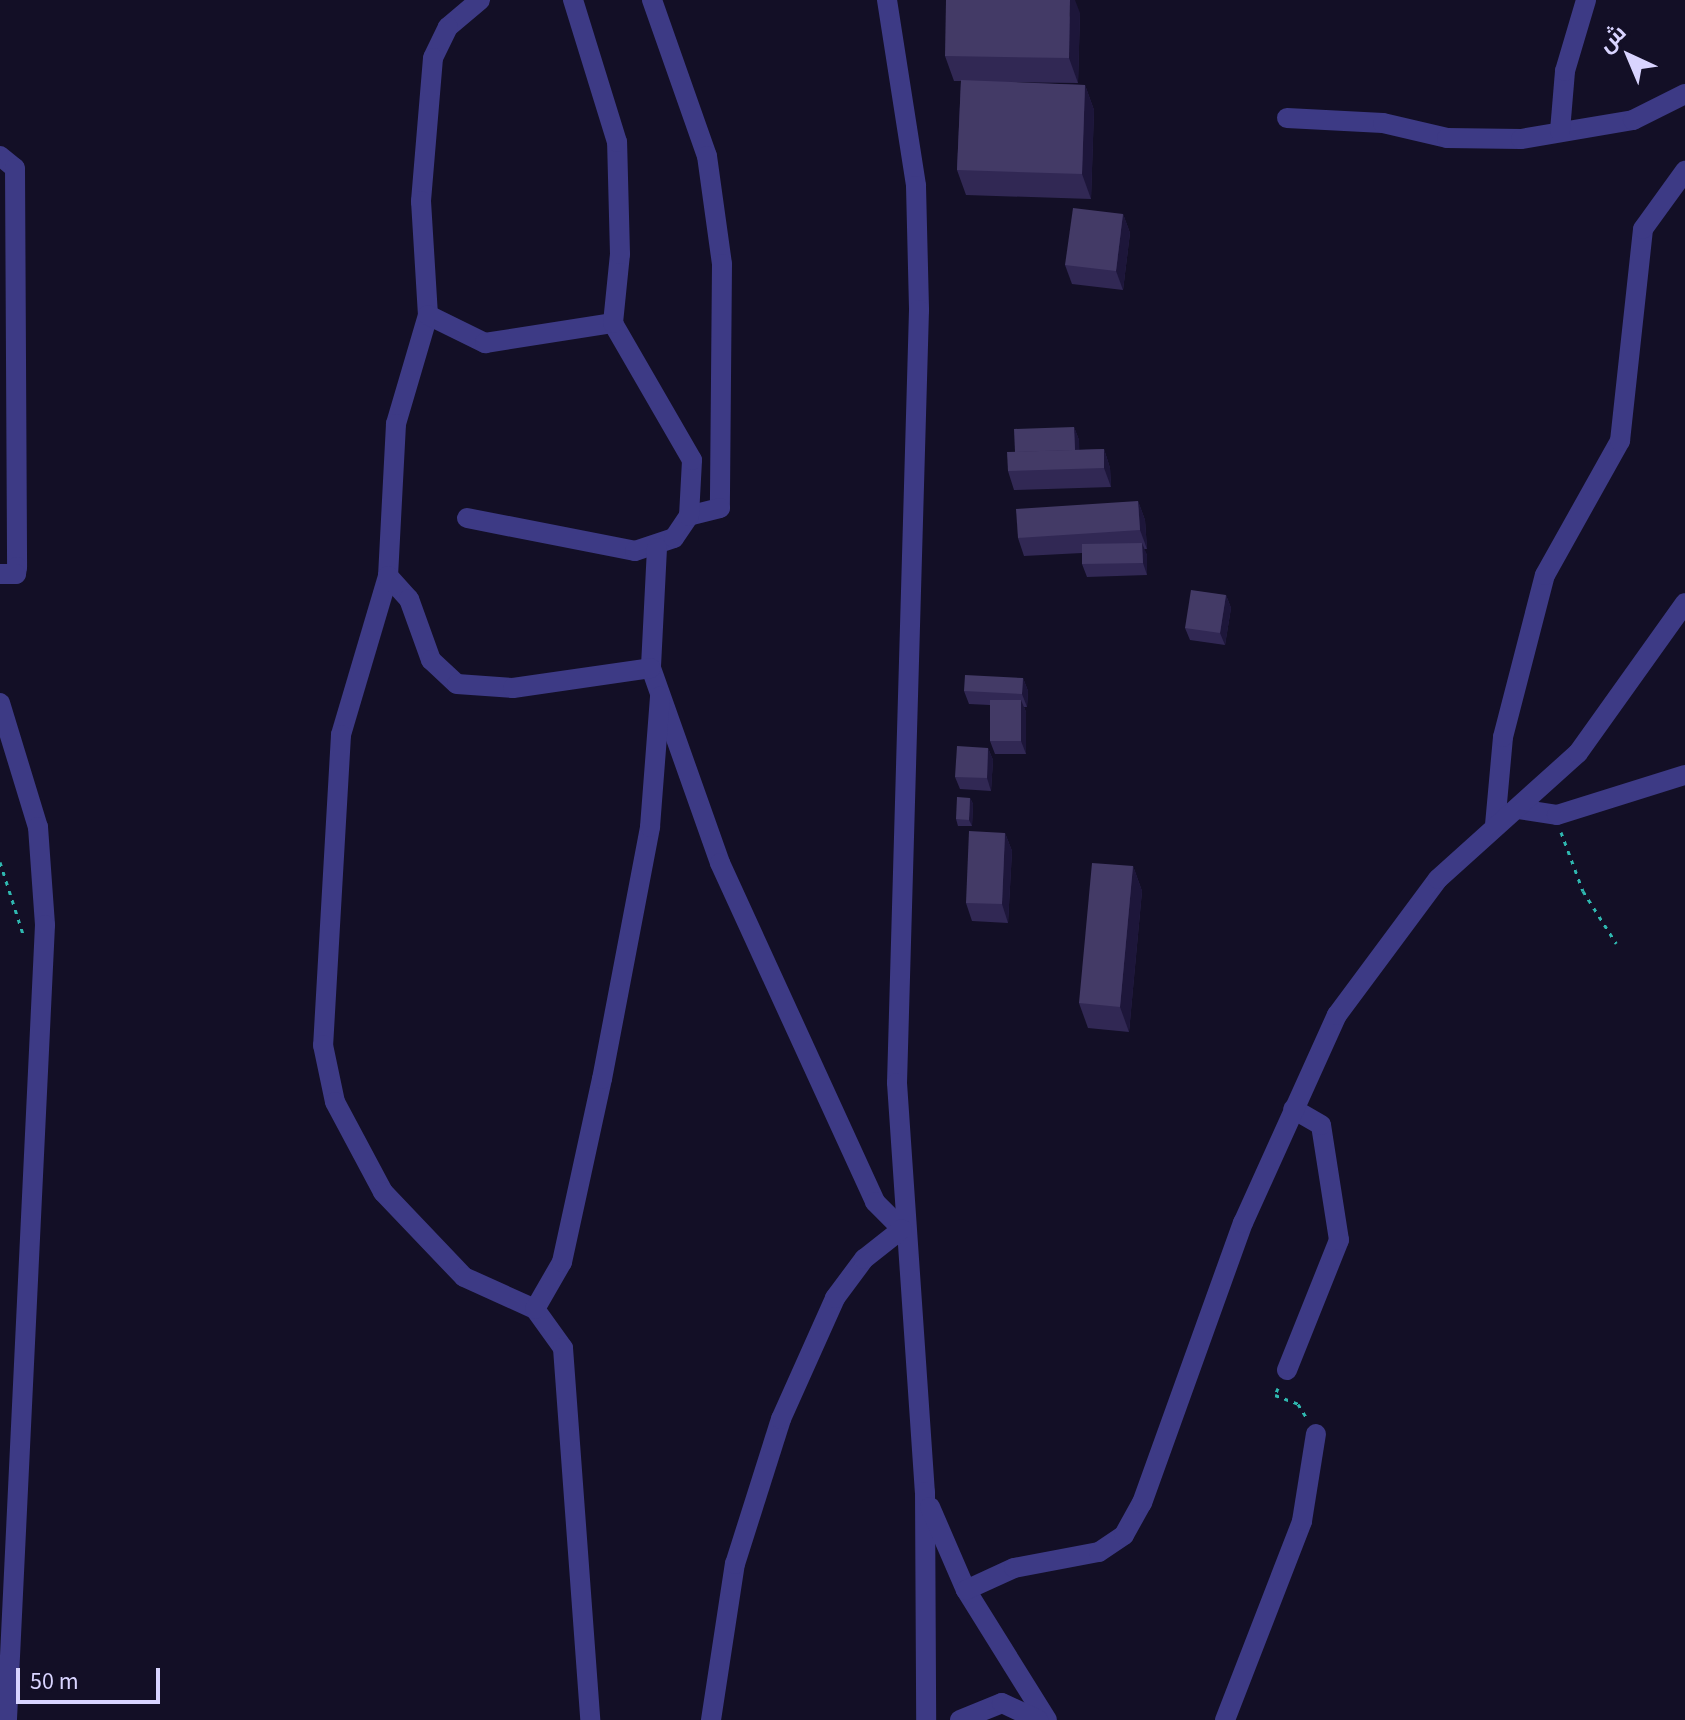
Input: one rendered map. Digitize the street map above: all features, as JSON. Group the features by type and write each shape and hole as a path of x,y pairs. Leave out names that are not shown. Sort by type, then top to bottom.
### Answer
{"street":[{"path":"480,0 448,27 433,58 421,201 428,315 396,424 388,576 341,735 323,1045 335,1102 383,1192 464,1277 535,1309 556,1334 566,1370 590,1720"},
{"path":"573,0 617,142 620,254 613,323 692,460 689,516"},
{"path":"652,0 707,156 722,264 720,508 689,516 657,548 651,668 737,906 875,1202 902,1229"},
{"path":"887,0 916,186 919,310 913,691 899,936 902,1229 925,1492 926,1720"},
{"path":"1560,131 1565,71 1586,0"},
{"path":"1287,118 1383,123 1473,140 1633,120 1685,94"},
{"path":"0,156 15,168 17,567 16,574 0,574"},
{"path":"1495,825 1503,737 1545,575 1620,441 1643,229 1685,171"},
{"path":"428,315 485,343 613,323"},
{"path":"467,518 616,548 657,548"},
{"path":"388,576 409,599 431,660 457,684 513,688 651,668"},
{"path":"966,1590 1014,1568 1099,1552 1134,1521 1293,1109 1364,972 1438,879 1578,753 1685,603"},
{"path":"535,1309 562,1262 602,1079 650,827 661,692"},
{"path":"0,703 38,827 45,925 7,1720"},
{"path":"1519,809 1557,815 1685,775"},
{"path":"1287,1370 1339,1240 1321,1125 1293,1109"},
{"path":"711,1720 735,1564 781,1419 835,1298 864,1259 902,1229"},
{"path":"1225,1720 1302,1521 1316,1434"},
{"path":"925,1492 966,1590 1047,1720"},
{"path":"960,1720 1002,1703 1038,1720"}],"path":[{"path":"1557,815 1583,891 1616,943"},
{"path":"0,862 24,938"},
{"path":"1287,1370 1275,1395 1298,1404 1316,1434"}],"building":[{"path":"946,0 1070,0 1069,58 945,56"},
{"path":"961,80 1085,85 1082,174 957,170"},
{"path":"1073,208 1123,214 1116,271 1065,265"},
{"path":"1074,427 1075,450 1015,452 1014,429"},
{"path":"1104,449 1104,468 1008,471 1007,452"},
{"path":"1138,501 1140,530 1018,538 1016,509"},
{"path":"1142,543 1143,563 1082,564 1082,544"},
{"path":"1191,590 1226,595 1220,633 1185,628"},
{"path":"965,675 1023,678 1022,694 964,691"},
{"path":"990,700 1021,700 1021,741 990,741"},
{"path":"957,746 988,748 987,778 955,777"},
{"path":"957,797 970,798 969,820 956,819"},
{"path":"969,831 1005,833 1002,904 966,903"},
{"path":"1092,863 1133,866 1120,1007 1079,1003"}]}
